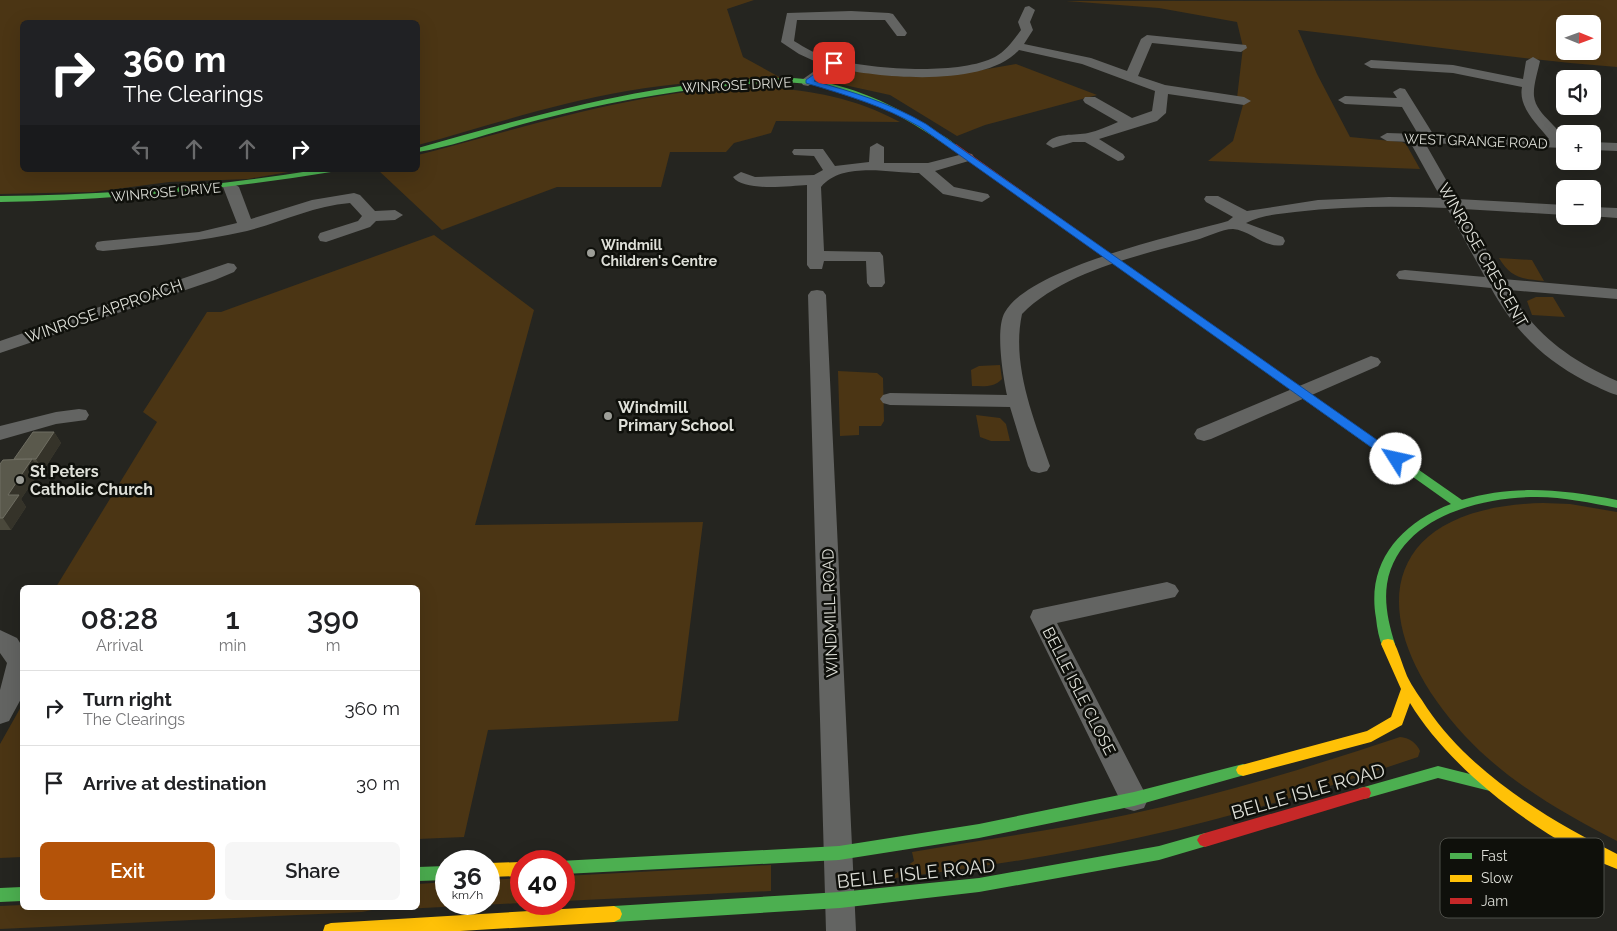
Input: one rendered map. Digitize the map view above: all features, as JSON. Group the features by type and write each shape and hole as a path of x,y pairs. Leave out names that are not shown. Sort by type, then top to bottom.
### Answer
{"street":[{"path":"901,33 894,12 785,16 787,42 805,53 834,63 898,71 956,70 996,62 1016,46 1026,30 1024,22 1029,10"},
{"path":"1026,30 1042,29"},
{"path":"1130,37 1242,48"},
{"path":"1131,76 1147,39"},
{"path":"1016,46 1086,61 1162,89 1244,101"},
{"path":"1533,61 1527,96 1532,108 1556,136"},
{"path":"808,82 834,63"},
{"path":"1371,63 1453,69 1530,84"},
{"name":"WINROSE DRIVE","path":"420,149 552,114 639,94 716,84 808,82 867,99 902,113 967,157 1459,504"},
{"path":"1053,144 1072,138 1088,138 1160,114 1162,89"},
{"name":"WINROSE CRESCENT","path":"1398,89 1407,103 1453,204 1498,285 1528,332 1544,348 1593,378 1617,389"},
{"path":"1090,100 1130,123"},
{"path":"1346,100 1407,103"},
{"name":"WEST GRANGE ROAD","path":"1387,137 1556,144"},
{"path":"1088,138 1118,157"},
{"path":"1601,146 1617,147"},
{"path":"876,168 877,147"},
{"path":"798,152 818,152 830,171"},
{"path":"876,283 873,249 815,261 814,187 817,180 830,171 876,168 923,168 967,157"},
{"path":"923,168 948,191 982,197"},
{"name":"WINROSE DRIVE","path":"0,199 94,198 231,187 319,172"},
{"path":"741,177 753,182 817,180"},
{"path":"231,187 246,226"},
{"path":"103,246 199,237 246,226 299,207 336,199 354,198 371,216"},
{"path":"1212,199 1239,220 1277,241"},
{"path":"1039,466 1018,401 1009,353 1013,313 1030,296 1060,280 1114,259 1239,220 1310,205 1371,201 1556,210"},
{"path":"1601,212 1617,213"},
{"path":"326,237 364,224 371,216 395,215"},
{"name":"WINROSE APPROACH","path":"0,347 213,280 228,268"},
{"path":"1405,275 1476,281 1498,285 1617,294"},
{"name":"WINDMILL ROAD","path":"817,296 841,931"},
{"path":"1204,434 1371,362"},
{"path":"890,399 1018,401"},
{"path":"0,433 56,418 79,415"},
{"path":"1568,838 1490,785 1451,748 1407,690 1384,637 1380,590 1387,563 1401,540 1426,519 1459,504 1498,496 1542,494 1617,504"},
{"name":"BELLE ISLE CLOSE","path":"1134,799 1042,618 1167,591"},
{"path":"0,640 8,645 20,662 14,689 0,713"},
{"name":"BELLE ISLE ROAD","path":"575,866 839,853 980,831 1134,799 1371,736 1397,721 1407,690"},
{"name":"BELLE ISLE ROAD","path":"331,931 840,900 979,885 1159,853 1438,772 1490,785"},
{"path":"1604,856 1617,862"},
{"path":"420,874 435,873"},
{"path":"0,895 20,894"}],"shaded area":[{"path":"0,0 754,0 727,9 743,57 781,78 665,85 627,91 548,108 420,144 420,20 20,20 20,172 288,172 248,179 169,182 93,192 0,194"},
{"path":"1617,0 1617,67 1497,55 1298,30 1317,74 1350,137 1402,142 1406,144 1420,169 1208,161 1233,141 1244,101 1237,98 1243,47 1237,22 1159,8 1066,1"},
{"path":"1016,64 1097,95 985,125 957,136 890,95 835,83 828,80 826,74 839,69 847,69 886,75 919,76 968,72"},
{"path":"750,87 809,92 846,100 882,113 900,122 776,121 771,133 734,143 726,152 670,152 661,187 557,187 442,230 380,172 420,172 420,154 624,102 708,90"},
{"path":"434,235 534,310 475,525 703,522 678,721 488,730 464,837 420,839 420,585 57,585 157,422 143,412 207,312 221,312"},
{"path":"1499,258 1532,260 1544,281 1513,274 1503,265"},
{"path":"1536,297 1553,297 1565,317 1532,315 1527,301"},
{"path":"1000,365 1002,379 999,382 988,386 972,386 971,370 979,366"},
{"path":"838,371 877,373 883,378 884,421 881,426 859,426 859,435 840,436"},
{"path":"976,415 1000,418 1006,424 1010,441 991,441 980,437"},
{"path":"1543,503 1570,504 1617,512 1617,841 1576,819 1517,782 1465,736 1432,694 1410,653 1400,615 1402,579 1416,549 1444,525 1486,510"},
{"path":"20,709 20,857 0,858 0,744"},
{"path":"1400,737 1409,739 1416,745 1420,751 1418,757 1227,817 1131,840 1034,858 888,879 914,861 912,852 1073,825 1195,799 1264,780"},
{"path":"771,865 771,891 575,900 575,875"},
{"path":"500,879 510,879 510,904 500,904"},
{"path":"435,883 435,907 420,908 420,884"},
{"path":"20,905 20,910 372,910 0,929 0,906"}],"building":[{"path":"33,432 54,432 36,459 14,459"},
{"path":"32,459 8,495 19,495 3,518 0,518 0,464 3,460"}],"traffic: fast":[{"path":"420,149 534,118 653,92 743,82 783,80 812,82 849,91 868,98 921,125 953,146"},
{"path":"0,199 42,199 166,192 249,183 319,172"},
{"path":"1125,268 1459,504"},
{"path":"1388,644 1380,605 1381,581 1390,558 1404,539 1422,523 1466,503 1515,494 1558,494 1617,504"},
{"path":"575,866 839,853 979,831 1134,799 1243,770"},
{"path":"1364,793 1438,772 1490,785"},
{"path":"614,914 840,900 979,885 1159,853 1205,840"},
{"path":"420,874 435,873"},
{"path":"0,895 20,894"}],"traffic: slow":[{"path":"1388,644 1403,680 1424,714 1450,746 1480,775 1513,801 1571,838"},
{"path":"1243,770 1371,736 1397,721 1407,690"},
{"path":"1604,856 1617,862"},
{"path":"500,870 510,869"},
{"path":"331,931 614,914"}],"traffic: jam":[{"path":"953,146 1125,268"},
{"path":"1205,840 1364,793"}],"place":[{"name":"Windmill Children's Centre","path":"591,253"},
{"name":"Windmill Primary School","path":"608,416"},
{"name":"St Peters Catholic Church","path":"20,480"}],"route":[{"path":"834,63 808,82 867,99 902,113 923,125 1396,459"}]}
